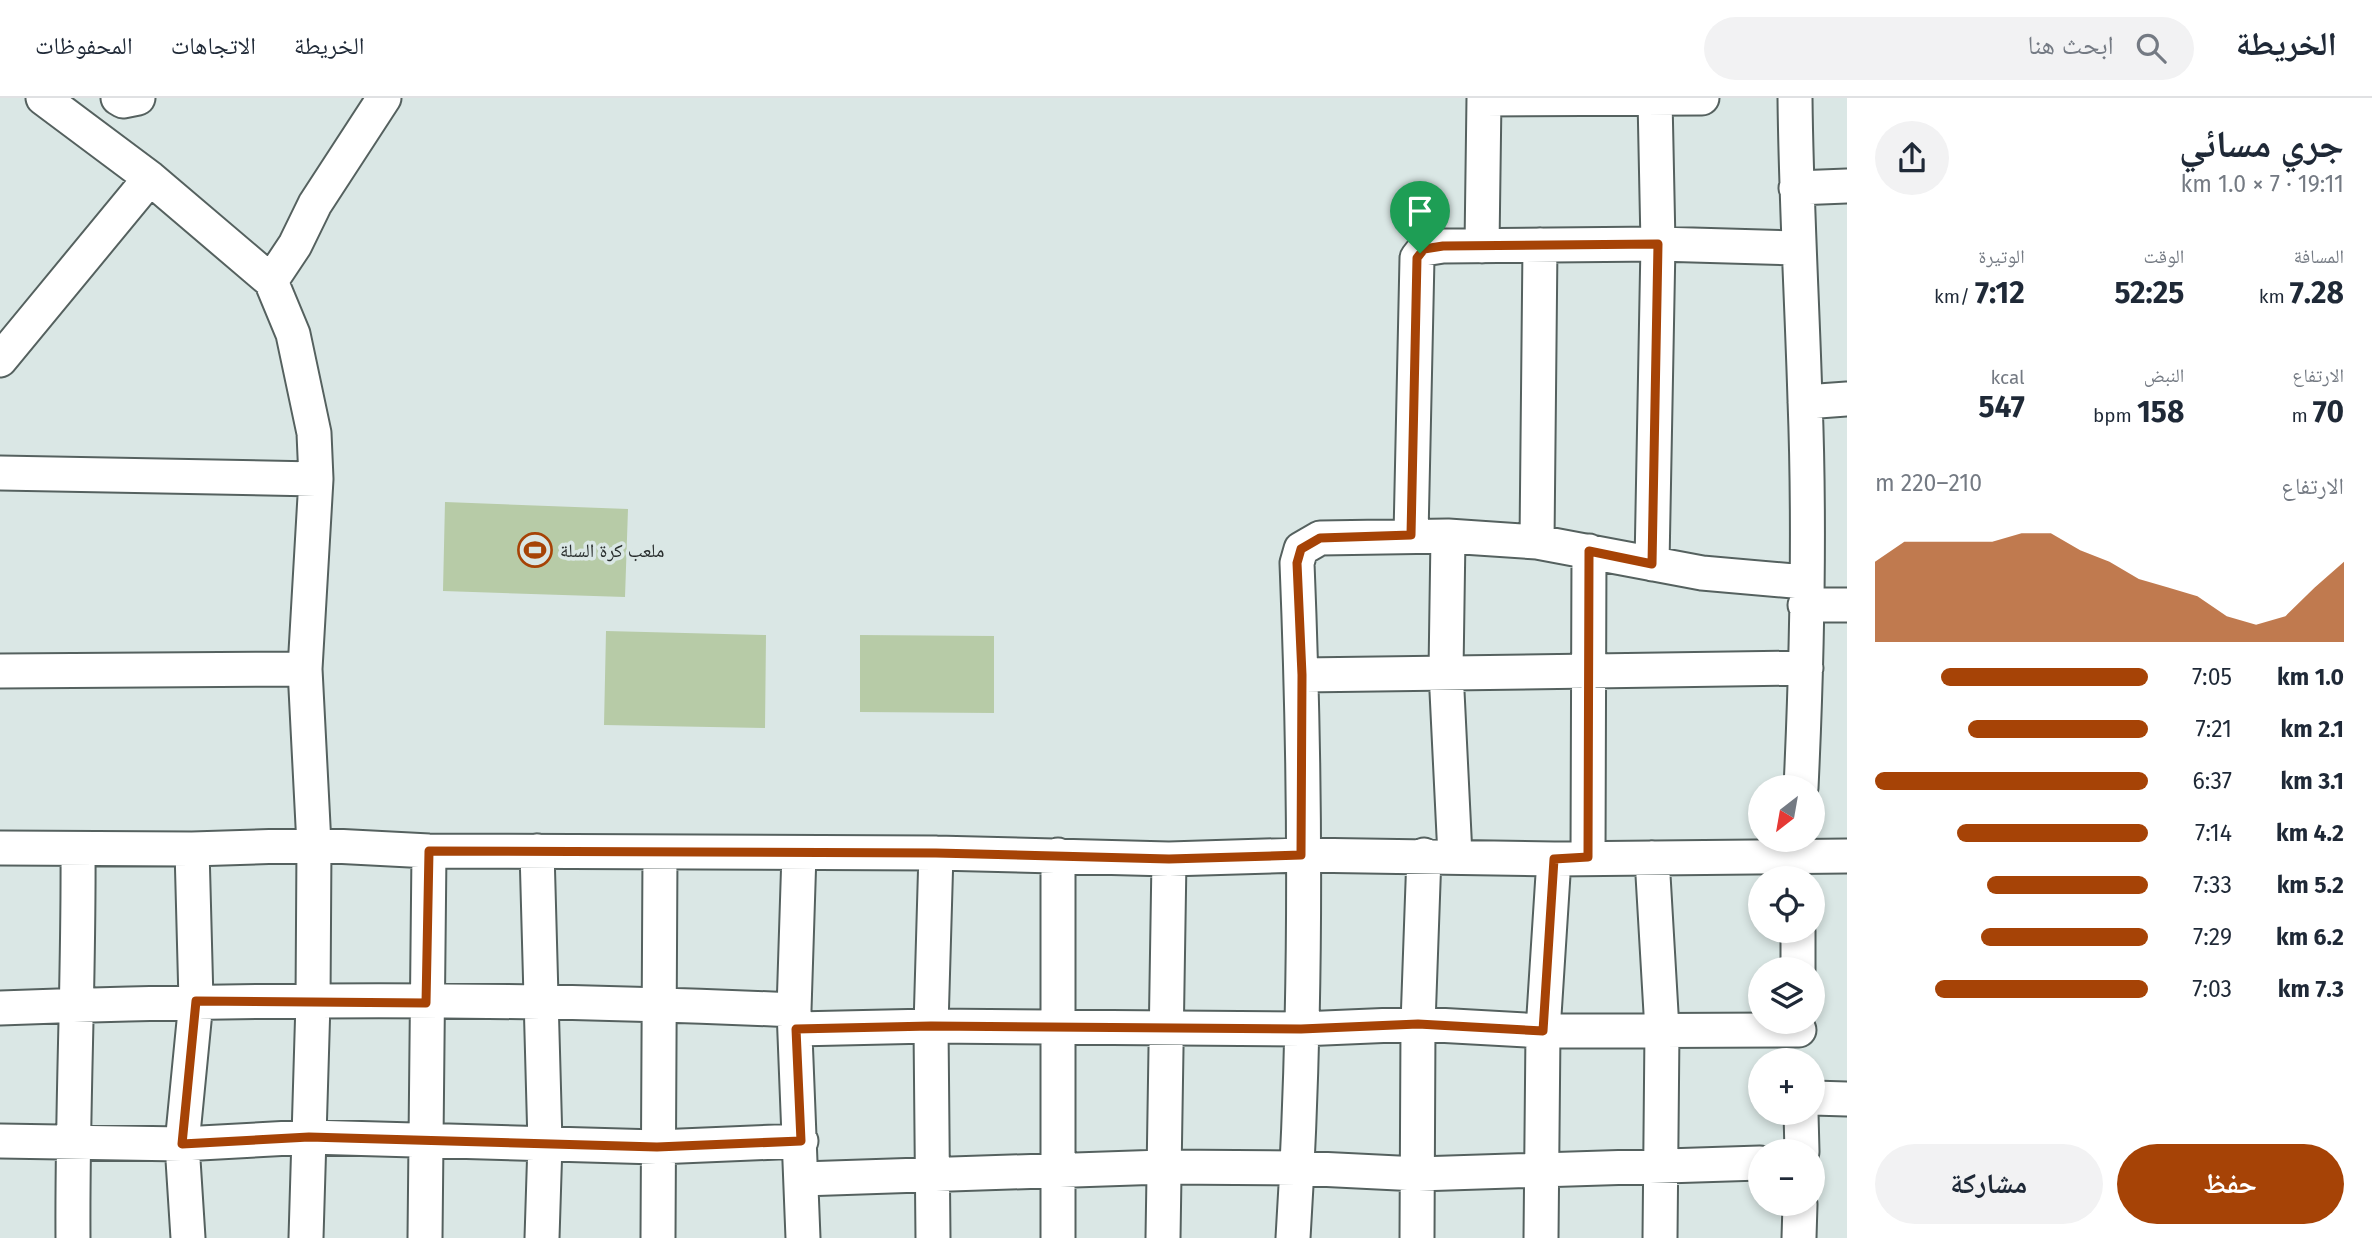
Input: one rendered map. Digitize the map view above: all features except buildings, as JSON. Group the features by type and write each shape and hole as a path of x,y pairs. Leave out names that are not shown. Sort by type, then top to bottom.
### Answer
{"street":[{"path":"43,98 150,178 271,281 293,334 314,433 316,479 305,669 314,845 313,1002 306,1238"},
{"path":"118,98 122,101 138,98"},
{"path":"271,281 295,245 315,204 384,98"},
{"path":"1482,246 1484,99 1702,98"},
{"path":"1795,98 1797,248 1805,402 1806,668 1802,775"},
{"path":"1636,99 1658,244 1652,564"},
{"path":"3,349 150,178"},
{"path":"1796,188 1847,186"},
{"path":"1411,535 1417,258 1424,249 1658,244 1797,248"},
{"path":"1537,542 1540,245"},
{"path":"1805,402 1847,400"},
{"path":"0,473 316,479"},
{"path":"1293,1238 1301,1029 1302,675 1297,563 1301,549 1320,538 1411,535 1537,542 1702,573 1847,605"},
{"path":"1417,1238 1418,1024 1439,855 1448,536"},
{"path":"1588,857 1589,551"},
{"path":"1302,675 1806,668"},
{"path":"0,671 305,669"},
{"path":"0,848 192,849 314,845 429,851 936,853 1169,859 1301,855 1439,855 1554,859 1847,856"},
{"path":"73,1238 73,1141 79,1005 78,849"},
{"path":"188,1238 182,1144 196,1001 192,849"},
{"path":"425,1238 429,851"},
{"path":"537,851 545,1143 542,1238"},
{"path":"657,1238 660,852"},
{"path":"799,853 795,1019 803,1238"},
{"path":"933,1238 931,1026 936,853"},
{"path":"1058,855 1058,1238"},
{"path":"1652,858 1662,1030 1660,1238"},
{"path":"1163,1238 1169,859"},
{"path":"1541,1238 1543,1031 1554,859"},
{"path":"0,1008 196,1001 542,1002 660,1004 795,1019 931,1026 1301,1029 1418,1024 1543,1031 1662,1030 1799,1038"},
{"path":"1825,1098 1847,1099"},
{"path":"0,1141 182,1144 309,1137 657,1147 801,1141"},
{"path":"802,1179 1163,1167 1297,1168 1418,1174 1748,1163"},
{"path":"1799,1238 1800,1216"}],"green space":[{"name":"ملعب كرة السلة","path":"445,502 628,509 625,597 443,591"},
{"path":"606,631 766,635 765,728 604,725"},
{"path":"860,635 994,636 994,713 860,712"}],"place":[{"name":"ملعب كرة السلة","path":"535,550"}],"route":[{"path":"1658,244 1652,564 1589,551 1588,857 1554,859 1543,1031 1418,1024 1301,1029 931,1026 796,1029 801,1141 657,1147 309,1137 182,1144 196,1001 426,1003 429,851 936,853 1169,859 1301,855 1302,675 1297,563 1301,549 1320,538 1411,535 1417,258 1420,253 1424,249 1443,246 1658,244"}]}
